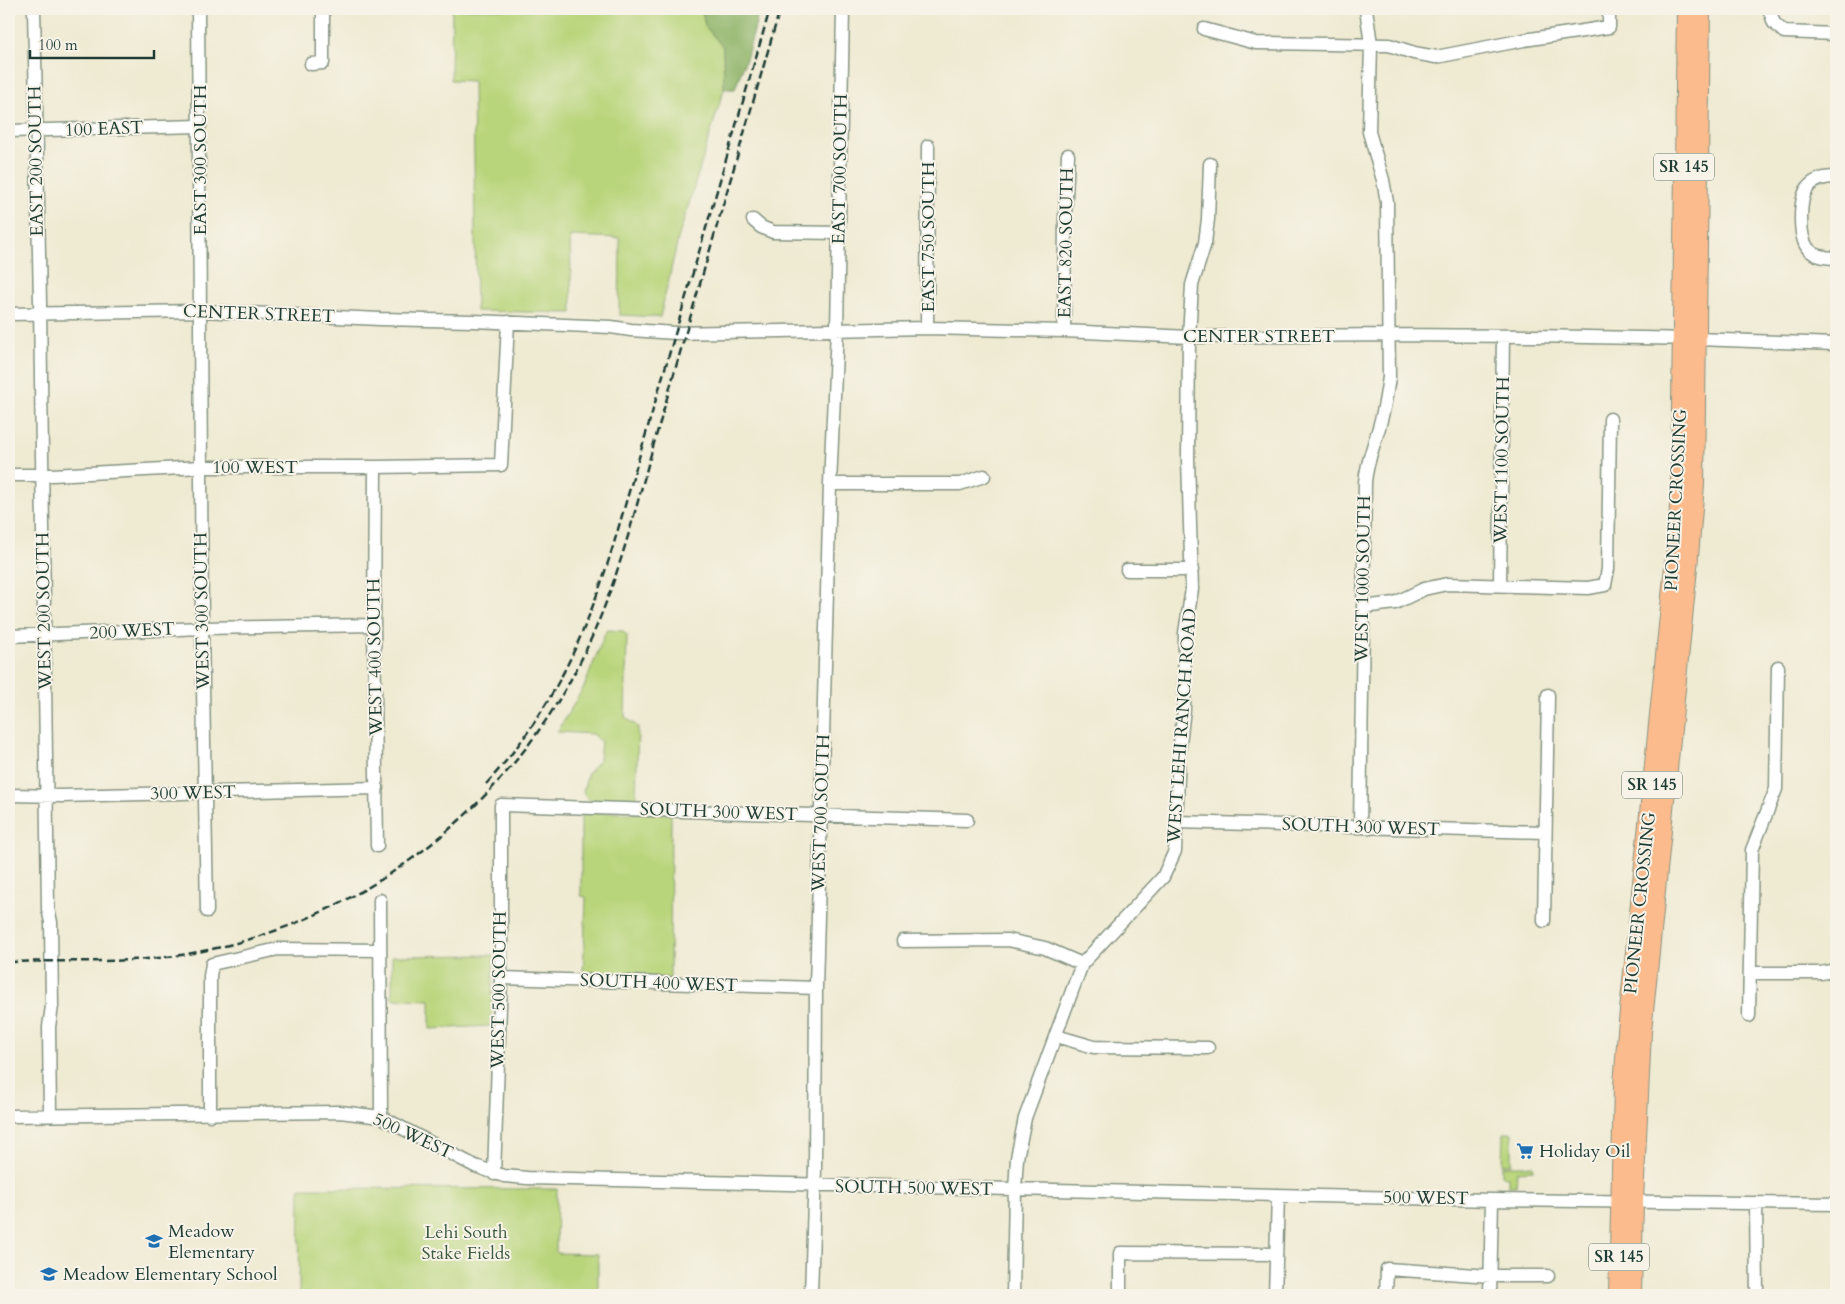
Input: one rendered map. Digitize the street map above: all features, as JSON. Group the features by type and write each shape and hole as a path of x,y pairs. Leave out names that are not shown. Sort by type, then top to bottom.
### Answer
{"highway":[{"name":"SR 145","path":"1686,9 1689,339"},
{"name":"SR 145","path":"1689,339 1701,9"},
{"name":"PIONEER CROSSING","path":"1618,1295 1693,518 1695,485 1689,339"},
{"name":"PIONEER CROSSING","path":"1627,1201 1632,1295"}],"street":[{"name":"EAST 200 SOUTH","path":"34,9 40,314"},
{"name":"EAST 300 SOUTH","path":"198,9 200,311"},
{"path":"311,64 322,63 323,9"},
{"name":"EAST 700 SOUTH","path":"837,330 843,9"},
{"name":"WEST 1000 SOUTH","path":"1360,826 1365,476 1368,458 1381,422 1389,377 1387,202 1383,180 1369,132 1371,44 1366,9"},
{"path":"1204,29 1256,43 1389,45 1414,53 1436,57 1524,40 1609,27 1609,9"},
{"path":"1769,9 1774,23 1780,30 1788,33 1836,34"},
{"name":"100 EAST","path":"9,132 200,126"},
{"name":"EAST 750 SOUTH","path":"928,146 928,328"},
{"name":"EAST 820 SOUTH","path":"1064,331 1065,217 1068,155"},
{"name":"WEST LEHI RANCH ROAD","path":"1013,1295 1017,1158 1026,1118 1082,964 1162,877 1175,851 1179,752 1184,709 1185,633 1192,589 1188,459 1188,337 1192,285 1205,243 1208,220 1210,164"},
{"path":"1836,178 1824,178 1811,184 1801,202 1801,233 1806,246 1819,257 1836,258"},
{"path":"753,220 761,227 773,232 839,233"},
{"name":"CENTER STREET","path":"9,314 200,311 611,327 631,325 716,328 734,331 928,328 1064,331 1188,337 1503,336 1836,344"},
{"name":"WEST 300 SOUTH","path":"200,311 202,628 207,911"},
{"name":"WEST 200 SOUTH","path":"40,314 48,909 45,922 45,1004 49,1027 50,1115"},
{"name":"100 WEST","path":"9,475 202,467 375,468 502,464 508,322"},
{"name":"WEST 700 SOUTH","path":"811,1295 820,815 830,484 837,330"},
{"name":"WEST 1100 SOUTH","path":"1500,585 1503,336"},
{"path":"1363,607 1395,603 1424,589 1448,584 1588,588 1605,585 1608,569 1610,418"},
{"name":"WEST 400 SOUTH","path":"375,468 374,625 377,846"},
{"path":"830,484 960,484 984,476"},
{"path":"1127,570 1192,570"},
{"name":"200 WEST","path":"9,636 202,628 374,625"},
{"path":"1749,1016 1752,850 1776,789 1778,668"},
{"path":"1544,921 1548,695"},
{"name":"300 WEST","path":"9,795 206,793 377,788"},
{"name":"SOUTH 300 WEST","path":"501,805 967,820"},
{"name":"WEST 500 SOUTH","path":"494,1174 501,978 501,805"},
{"name":"SOUTH 300 WEST","path":"1176,822 1546,832"},
{"path":"380,900 381,1117"},
{"path":"903,941 1008,940 1045,948 1082,964"},
{"path":"210,1114 210,976 212,964 278,949 380,950"},
{"path":"1751,973 1820,973 1836,970"},
{"name":"SOUTH 400 WEST","path":"501,978 816,988"},
{"path":"1056,1036 1094,1047 1208,1048"},
{"name":"500 WEST","path":"9,1116 340,1112 381,1117 494,1174 527,1178 814,1186"},
{"name":"SOUTH 500 WEST","path":"814,1186 1015,1190"},
{"name":"500 WEST","path":"1015,1190 1492,1200 1836,1204"},
{"path":"1275,1295 1278,1195"},
{"path":"1490,1295 1492,1200"},
{"path":"1756,1203 1757,1295"},
{"path":"1120,1295 1120,1253 1276,1254"},
{"path":"1386,1295 1387,1269 1490,1276 1548,1276"}],"green space":[{"path":"452,9 702,9 705,26 723,47 724,89 678,239 660,317 619,315 620,238 570,236 572,313 476,311 473,81 451,80"},
{"path":"702,9 760,9 747,56 735,89 724,89 723,47 705,26"},
{"path":"608,630 623,631 627,635 625,717 638,727 636,802 592,801 586,797 583,792 588,773 599,760 601,741 593,734 557,732 584,687"},
{"path":"581,812 671,814 670,980 583,976 586,897 581,896"},
{"path":"494,955 491,1026 430,1029 430,1000 392,999 392,956"},
{"path":"1503,1133 1512,1133 1512,1164 1502,1164"},
{"path":"1502,1166 1533,1166 1533,1170 1517,1171 1516,1186 1508,1186 1508,1177 1502,1176"},
{"name":"Lehi South Stake Fields","path":"300,1188 557,1189 556,1253 598,1254 598,1295 299,1295"}],"railway":[{"path":"486,784 530,729 548,700 579,641 603,577 770,9"},
{"path":"9,962 117,961 181,955 245,941 307,919 365,889 419,854 469,812 513,764 552,711 584,654 608,597 627,538 780,9"}],"place":[{"name":"Holiday Oil","path":"1525,1151"},
{"name":"Meadow Elementary","path":"154,1241"},
{"name":"Meadow Elementary School","path":"49,1274"}]}
